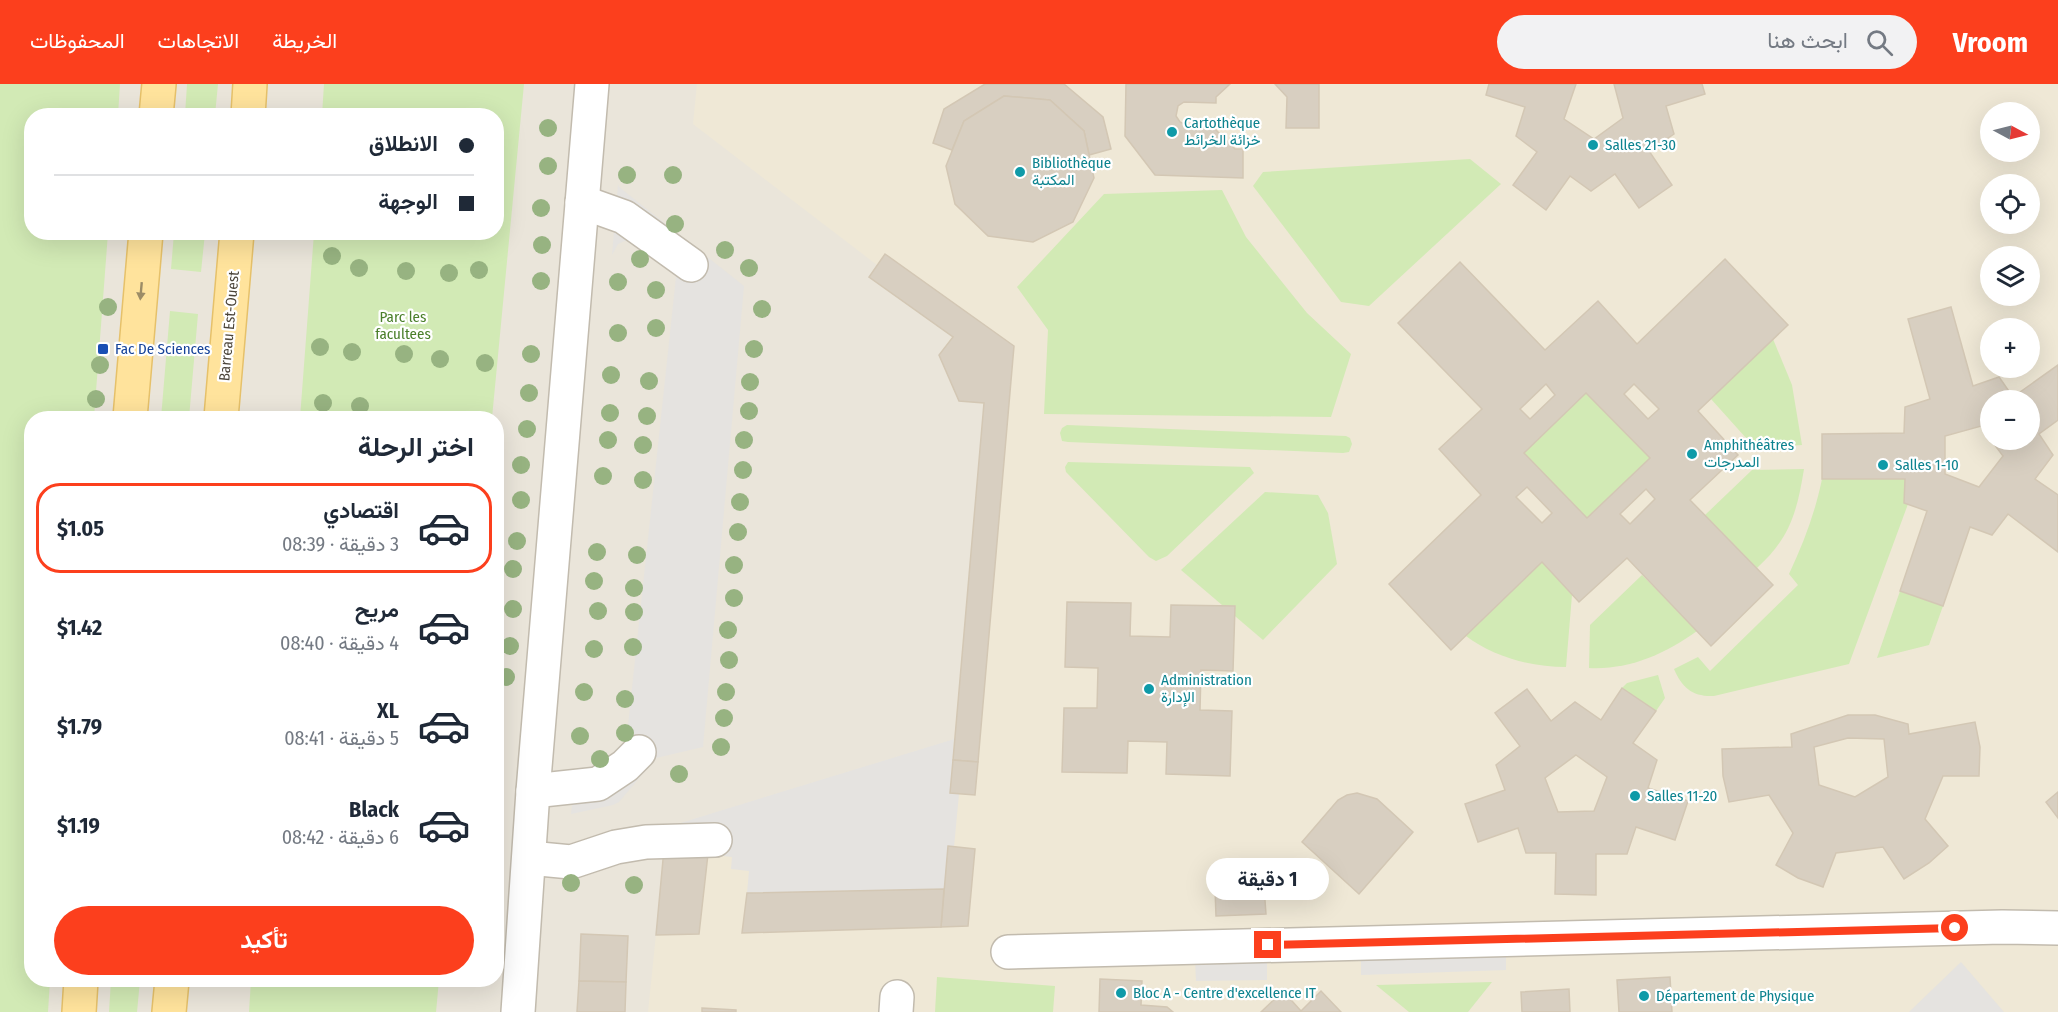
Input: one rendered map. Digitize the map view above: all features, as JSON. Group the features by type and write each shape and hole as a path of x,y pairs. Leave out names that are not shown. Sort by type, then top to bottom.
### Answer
{"main road":[{"path":"157,108 159,84"},
{"path":"248,108 250,84"},
{"path":"131,411 145,240"},
{"name":"Barreau Est-Ouest","path":"222,411 236,240"},
{"path":"79,1012 81,987"},
{"path":"169,1012 171,987"}],"street":[{"path":"518,1012 533,791 592,84"},
{"path":"582,202 624,217 691,265"},
{"path":"533,791 598,784 625,766 639,752"},
{"path":"529,858 571,862 616,847 646,842 715,840"},
{"path":"1008,952 2058,928"}],"shaded area":[{"path":"0,84 2058,84 2058,1012 0,1012"},
{"path":"697,84 2058,84 2058,1012 648,1012 667,827 954,739 984,404 959,401 939,355 952,336 877,265 693,124"},
{"path":"618,184 744,286 703,747 656,758 619,802 571,814 575,780 581,782 626,744 676,277 676,273 629,239 618,244 612,255"},
{"path":"954,739 950,793 959,794 954,847 944,889 747,893 749,871 731,869 732,857 664,849 667,827"},
{"path":"1506,942 1506,970 1361,975 1361,946"},
{"path":"1267,958 1267,980 1196,981 1195,960"},
{"path":"1961,962 2004,1012 1909,1012"}],"green space":[{"path":"0,84 120,84 118,108 24,108 24,240 107,240 95,411 24,411 24,987 50,987 48,1012 0,1012"},
{"path":"187,84 218,84 216,108 185,108"},
{"name":"Parc les facultees","path":"324,84 524,84 493,411 301,411 313,240 504,240 504,108 322,108"},
{"path":"1470,159 1501,184 1369,306 1341,302 1253,186 1263,172"},
{"path":"1222,190 1246,237 1307,313 1351,354 1331,417 1044,414 1048,330 1017,287 1104,194"},
{"path":"173,240 204,240 201,272 171,269"},
{"path":"170,311 198,314 190,411 162,411"},
{"path":"1773,339 1792,385 1802,445 1755,448 1711,399"},
{"path":"1586,393 1650,458 1587,518 1524,453"},
{"path":"1067,425 1346,436 1350,438 1352,444 1349,452 1343,453 1068,442 1062,441 1060,433"},
{"path":"1068,462 1250,467 1254,473 1167,556 1156,561 1149,557 1066,472 1065,467"},
{"path":"1804,469 1795,511 1785,535 1757,568 1705,515 1752,470"},
{"path":"1822,479 1905,479 1904,503 1908,504 1849,664 1714,696 1700,695 1689,690 1674,669 1698,657 1710,671 1798,585 1789,574 1816,504"},
{"path":"1265,492 1318,495 1328,513 1337,564 1263,640 1181,570"},
{"path":"1542,562 1572,595 1566,667 1526,663 1513,659 1489,650 1466,636"},
{"path":"1642,575 1697,631 1672,647 1646,659 1618,666 1589,668 1590,625"},
{"path":"1900,591 1943,606 1929,645 1877,658"},
{"path":"1658,675 1665,698 1656,711 1622,688 1627,683"},
{"path":"937,977 1055,986 1053,1012 935,1012"},
{"path":"1492,982 1468,1012 1409,1012 1376,985"},
{"path":"111,987 139,987 137,1012 109,1012"},
{"path":"251,987 438,987 436,1012 249,1012"}],"building":[{"path":"985,84 1064,84 1103,117 1111,149 1089,155 1084,131 1050,100 1004,96 964,121 952,150 933,143 944,109"},
{"name":"Cartothèque خزائة الخرائط","path":"1126,84 1230,84 1216,97 1216,103 1184,102 1178,106 1176,116 1186,125 1215,124 1215,129 1235,149 1243,149 1243,178 1155,175 1125,136"},
{"name":"Cartothèque خزائة الخرائط","path":"1275,84 1319,84 1319,128 1286,128 1287,97"},
{"name":"Salles 21-30","path":"1489,84 1576,84 1564,119 1594,139 1623,118 1614,84 1702,84 1705,94 1666,106 1674,134 1649,151 1672,185 1639,208 1615,174 1591,191 1570,176 1546,210 1513,185 1537,152 1516,136 1525,107 1486,95"},
{"name":"Bibliothèque المكتبة","path":"1004,96 1050,100 1084,131 1094,178 1073,222 1033,242 988,236 955,204 946,166 964,121"},
{"path":"885,254 1014,346 978,762 953,760 984,403 959,401 939,355 953,337 869,277"},
{"name":"Amphithéâtres المدرجات","path":"1725,259 1788,325 1698,411 1738,455 1690,500 1773,585 1711,646 1627,558 1579,602 1542,562 1451,650 1389,584 1481,495 1439,449 1482,409 1398,323 1460,262 1545,350 1598,301 1637,344","holes":["1546,384 1555,395 1530,419 1520,409","1634,384 1659,409 1648,419 1624,394","1586,393 1650,458 1587,518 1524,453","1527,487 1552,513 1542,523 1516,497","1646,489 1655,499 1630,524 1620,514"]},
{"name":"Salles 1-10","path":"1951,307 1973,386 2000,378 2008,390 1980,390 1980,426 1945,436 1945,474 1979,487 2003,456 1998,450 2040,450 2040,436 2053,455 2035,479 2058,495 2058,552 2008,514 1992,535 1970,527 1943,606 1900,591 1927,511 1904,503 1905,479 1822,479 1822,434 1904,433 1905,407 1930,399 1908,319"},
{"name":"Salles 1-10","path":"2058,365 2058,420 2040,433 2040,390 2023,390"},
{"name":"Administration الإدارة","path":"1067,602 1131,603 1130,636 1170,637 1171,605 1235,606 1233,671 1201,670 1200,710 1232,711 1230,776 1166,774 1167,742 1128,741 1127,773 1062,772 1064,708 1097,708 1098,668 1065,667"},
{"name":"Salles 11-20","path":"1622,688 1656,711 1633,743 1657,760 1648,788 1688,801 1675,840 1636,827 1627,854 1596,854 1596,895 1555,894 1556,853 1526,853 1518,828 1478,842 1465,804 1505,790 1496,765 1520,746 1495,713 1527,689 1551,721 1575,702 1601,720","holes":["1576,755 1607,777 1594,811 1558,812 1545,778"]},
{"path":"1848,715 1875,715 1908,724 1909,734 1975,722 1980,747 1979,776 1943,776 1925,819 1948,846 1929,863 1904,879 1883,847 1836,853 1823,887 1798,878 1776,865 1793,833 1769,795 1729,802 1723,776 1722,749 1792,747 1791,734","holes":["1848,738 1884,739 1888,777 1855,797 1819,785 1814,747"]},
{"path":"953,760 978,762 975,795 950,793"},
{"path":"2058,792 2058,818 2046,802"},
{"path":"1357,793 1377,799 1413,832 1359,894 1302,842 1338,800"},
{"path":"948,846 975,849 968,926 941,927"},
{"path":"664,849 708,854 699,934 656,935"},
{"path":"1264,887 1266,914 1216,916 1215,889"},
{"path":"944,889 941,927 742,933 747,893"},
{"path":"581,934 628,936 626,982 579,981"},
{"name":"Département de Physique","path":"1670,977 1672,1012 1619,1012 1617,980"},
{"name":"Bloc A - Centre d'excellence IT","path":"1100,979 1142,981 1141,1005 1167,1007 1173,1012 1099,1012"},
{"path":"579,981 626,982 625,1012 577,1012"},
{"path":"1569,989 1570,1012 1522,1012 1521,992"},
{"path":"1283,991 1301,1011 1321,991 1341,1012 1261,1012"},
{"path":"702,1008 736,1010 736,1012 702,1012"}],"place":[{"name":"Cartothèque خزائة الخرائط","path":"1172,132"},
{"name":"Salles 21-30","path":"1593,145"},
{"name":"Bibliothèque المكتبة","path":"1020,172"},
{"name":"Fac De Sciences","path":"103,349"},
{"name":"Amphithéâtres المدرجات","path":"1692,454"},
{"name":"Salles 1-10","path":"1883,465"},
{"name":"Administration الإدارة","path":"1149,689"},
{"name":"Salles 11-20","path":"1635,796"},
{"name":"Bloc A - Centre d'excellence IT","path":"1121,993"},
{"name":"Département de Physique","path":"1644,996"}],"route":[{"path":"1268,945 1955,928"}]}
